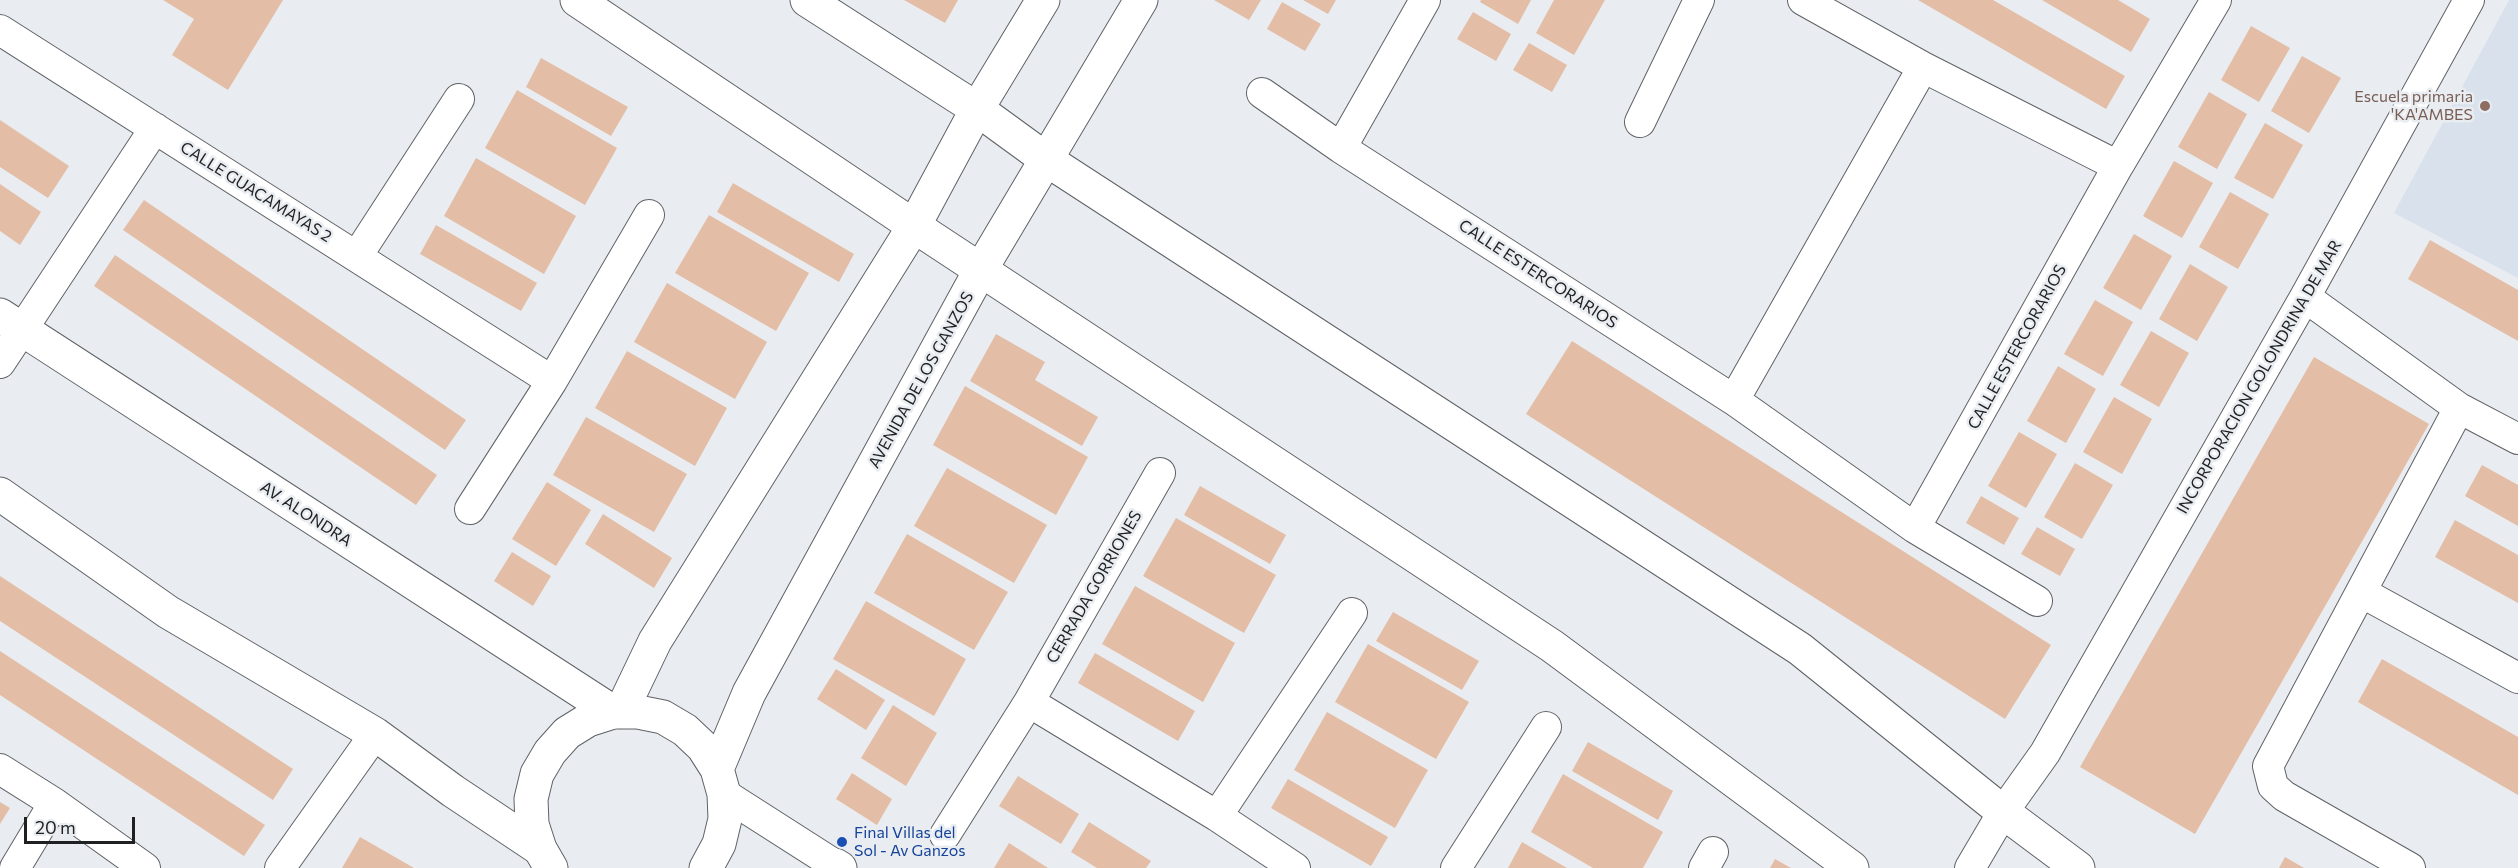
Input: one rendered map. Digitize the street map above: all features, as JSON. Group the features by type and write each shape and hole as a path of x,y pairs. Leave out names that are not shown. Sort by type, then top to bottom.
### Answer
{"main road":[{"path":"577,0 914,226 1552,646 1852,868"},
{"path":"807,0 977,109 1047,160 1800,649 2003,812 2078,868"},
{"path":"617,712 655,641 914,226 977,109 1043,0"},
{"name":"AVENIDA DE LOS GANZOS","path":"721,781 749,693 981,269 1142,0"},
{"name":"AV. ALONDRA","path":"11,323 617,712"},
{"path":"0,494 168,612 375,734 543,860"},
{"path":"543,860 532,824 531,799 537,774 550,752 567,733 588,720 617,712 638,712 663,717 685,730 704,747 721,781 725,819 719,844 706,868"}],"street":[{"path":"1341,148 1425,0"},
{"path":"1640,122 1699,0"},
{"path":"1803,0 1923,67 2118,166"},
{"name":"CALLE ESTERCORARIOS","path":"1915,528 2118,166 2216,0"},
{"name":"INCORPORACION GOLONDRINA DE MAR","path":"1970,868 2003,812 2045,753 2305,297 2469,0"},
{"name":"CALLE GUACAMAYAS 2","path":"0,30 552,381"},
{"path":"1734,400 1923,67"},
{"name":"CALLE ESTERCORARIOS","path":"1262,93 1341,148 1734,400 1915,528 2037,600"},
{"path":"357,256 459,99"},
{"path":"0,363 11,323 41,301 155,128"},
{"path":"470,509 552,381 649,215"},
{"path":"2305,297 2459,408 2518,439"},
{"path":"2409,868 2284,796 2272,786 2268,766 2459,408"},
{"name":"CERRADA GORRIONES","path":"945,835 1029,702 1160,473"},
{"path":"2361,592 2518,678"},
{"path":"1217,816 1352,613"},
{"path":"1029,702 1217,816 1295,868"},
{"path":"1456,868 1546,727"},
{"path":"280,868 375,734"},
{"path":"0,769 54,803 145,868"},
{"path":"721,781 838,866"},
{"path":"15,868 54,803"}],"shaded area":[{"name":"Escuela primaria 'KA'AMBES","path":"2509,0 2518,0 2518,278 2394,213"}],"building":[{"path":"163,0 283,0 228,90 172,55 194,19"},
{"path":"904,0 958,0 945,23"},
{"path":"1214,0 1261,0 1249,20"},
{"path":"1303,0 1336,0 1328,14"},
{"path":"1481,0 1531,0 1518,24 1480,2"},
{"path":"1554,0 1605,0 1574,55 1536,33"},
{"path":"1918,0 1993,0 2125,76 2106,109"},
{"path":"2042,0 2118,0 2150,19 2131,52"},
{"path":"1282,2 1321,24 1305,51 1267,29"},
{"path":"1473,12 1511,34 1496,61 1457,39"},
{"path":"2251,26 2290,48 2259,102 2221,80"},
{"path":"1529,43 1567,65 1552,92 1513,70"},
{"path":"2302,56 2341,78 2309,133 2271,111"},
{"path":"541,58 628,107 611,136 526,87"},
{"path":"517,90 617,148 585,205 485,148"},
{"path":"2209,92 2247,114 2217,169 2178,147"},
{"path":"0,120 69,166 48,198 0,167"},
{"path":"2265,123 2303,145 2273,199 2234,178"},
{"path":"476,158 576,216 544,274 444,216"},
{"path":"2174,161 2213,183 2182,238 2143,216"},
{"path":"733,183 854,254 839,282 717,212"},
{"path":"0,184 41,212 20,245 0,231"},
{"path":"2230,192 2269,214 2238,269 2199,247"},
{"path":"144,200 466,420 445,450 123,230"},
{"path":"709,215 809,273 776,331 675,273"},
{"path":"436,225 537,283 521,311 420,254"},
{"path":"2134,234 2172,256 2141,310 2103,288"},
{"path":"2430,240 2518,290 2518,341 2408,279"},
{"path":"115,255 437,475 416,505 94,286"},
{"path":"2190,264 2228,287 2197,341 2159,319"},
{"path":"667,283 767,342 735,399 634,342"},
{"path":"2095,300 2133,322 2103,376 2064,354"},
{"path":"2151,331 2189,353 2159,407 2120,385"},
{"path":"996,334 1045,362 1035,380 1098,417 1082,446 970,381"},
{"path":"1572,341 2051,645 2005,719 1526,414"},
{"path":"627,351 727,408 695,466 595,408"},
{"path":"2314,357 2429,424 2195,834 2080,767"},
{"path":"2058,366 2096,389 2066,443 2027,421"},
{"path":"965,386 1088,457 1056,515 933,445"},
{"path":"2114,397 2152,419 2122,474 2083,452"},
{"path":"586,417 687,474 654,532 553,475"},
{"path":"2019,432 2057,454 2026,508 1988,486"},
{"path":"2075,463 2113,485 2082,539 2044,517"},
{"path":"2482,465 2518,485 2518,526 2465,496"},
{"path":"947,468 1047,525 1014,583 914,526"},
{"path":"547,482 591,510 556,566 512,539"},
{"path":"1200,486 1286,535 1270,564 1184,515"},
{"path":"1981,496 2019,518 2004,545 1966,523"},
{"path":"603,514 672,558 654,588 585,544"},
{"path":"1176,518 1276,575 1244,633 1143,576"},
{"path":"2455,520 2518,555 2518,603 2435,557"},
{"path":"2037,527 2075,549 2060,576 2021,554"},
{"path":"907,534 1008,592 974,650 874,593"},
{"path":"512,552 551,576 533,606 494,581"},
{"path":"0,576 293,769 273,800 0,621"},
{"path":"1135,586 1235,643 1203,702 1102,644"},
{"path":"866,601 966,659 934,716 833,659"},
{"path":"1393,612 1479,661 1462,690 1376,641"},
{"path":"1368,644 1469,702 1436,759 1335,702"},
{"path":"0,651 265,825 244,856 0,695"},
{"path":"1095,653 1195,711 1178,741 1078,683"},
{"path":"2382,659 2518,737 2518,795 2358,702"},
{"path":"836,669 885,700 866,730 817,699"},
{"path":"893,705 937,733 906,786 861,758"},
{"path":"1327,712 1428,770 1395,828 1294,770"},
{"path":"1588,742 1673,791 1658,820 1572,771"},
{"path":"852,773 892,799 877,825 836,799"},
{"path":"1563,774 1663,832 1643,868 1593,868 1531,832"},
{"path":"1018,776 1079,814 1061,844 999,806"},
{"path":"1288,779 1388,837 1371,866 1271,808"},
{"path":"0,802 10,808 0,824"},
{"path":"1089,822 1151,861 1146,868 1097,868 1071,852"},
{"path":"360,837 414,868 342,868"},
{"path":"1522,842 1567,868 1508,868"},
{"path":"1009,843 1048,868 994,868"},
{"path":"2285,857 2304,868 2279,868"},
{"path":"1775,859 1791,868 1770,868"}],"place":[{"name":"Escuela primaria 'KA'AMBES","path":"2485,106"},
{"name":"Final Villas del Sol - Av Ganzos","path":"842,842"}]}
